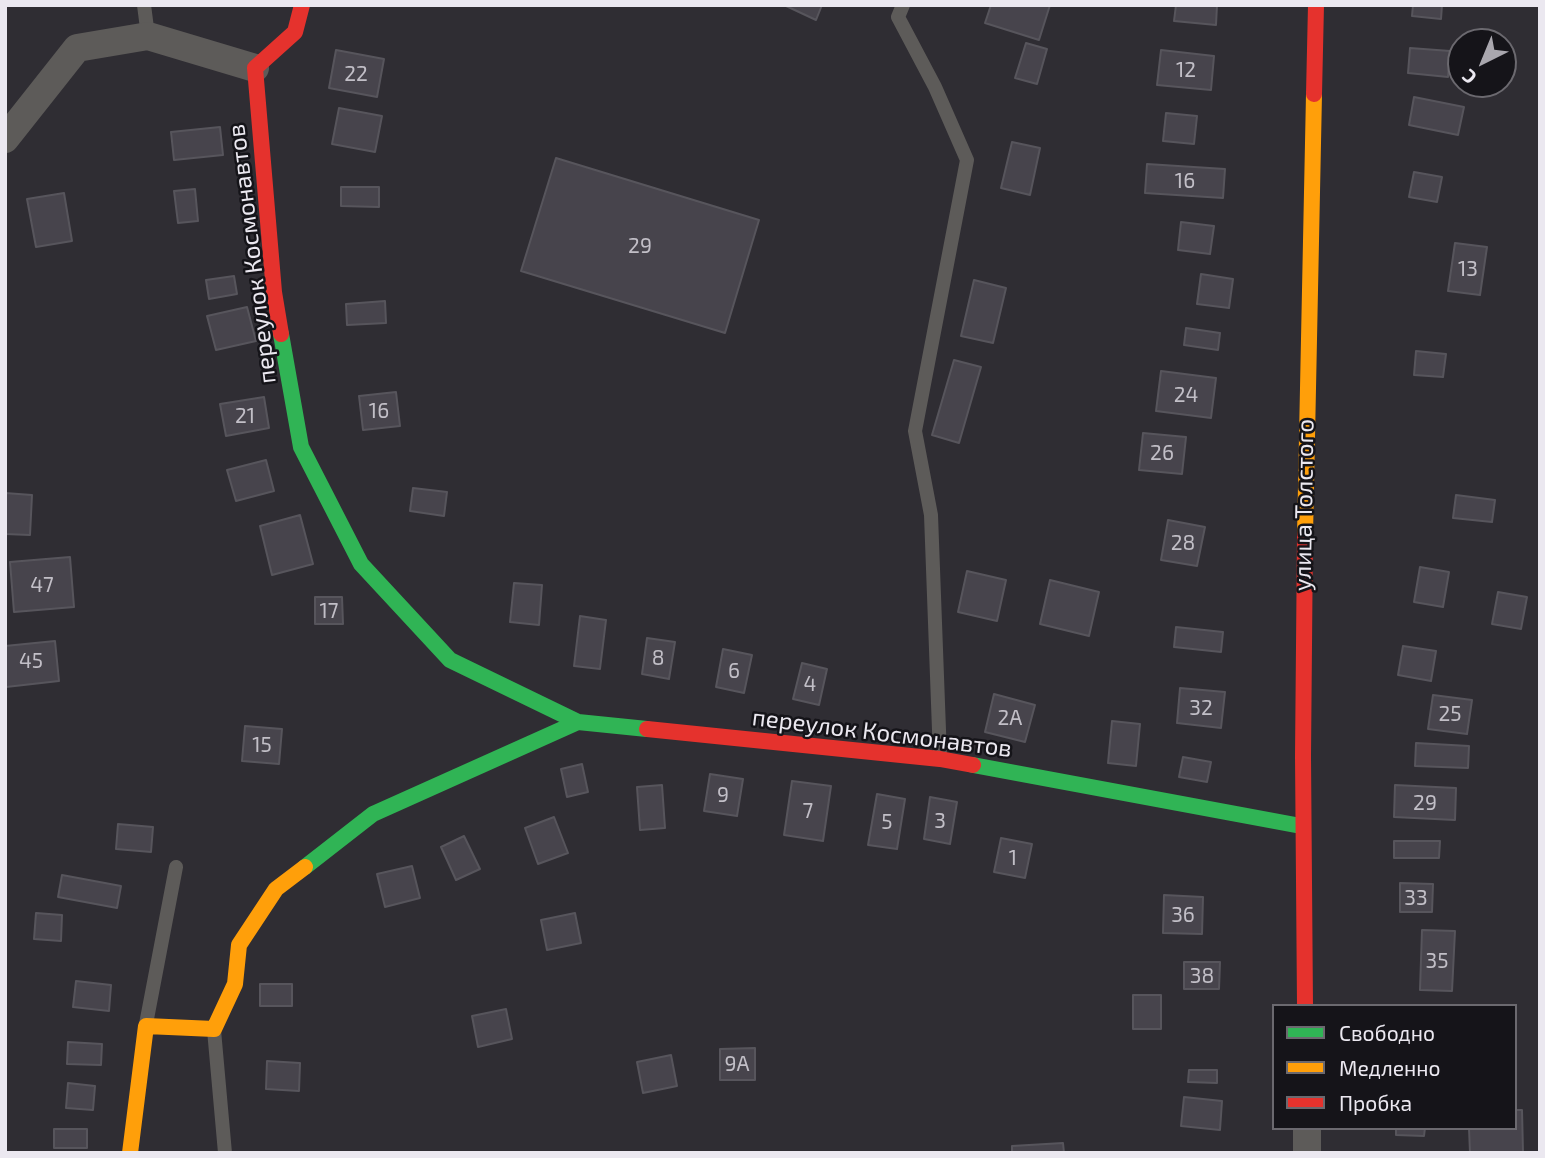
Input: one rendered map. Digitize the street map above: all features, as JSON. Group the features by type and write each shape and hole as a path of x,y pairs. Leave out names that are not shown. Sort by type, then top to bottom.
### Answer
{"street":[{"path":"5,139 77,48 148,36 255,68 295,32 302,5"},
{"name":"улица Толстого","path":"1305,1004 1301,826 1303,572 1316,5"},
{"name":"переулок Космонавтов","path":"255,68 274,292 301,447 360,564 450,660 579,723 940,759 1301,826"},
{"name":"переулок Космонавтов","path":"214,1029 235,984 239,945 276,889 373,814 579,723"},
{"path":"130,1153 146,1026 214,1029"},
{"path":"1307,1130 1307,1153"}],"lane":[{"path":"144,5 148,36"},
{"path":"903,5 898,16 935,87 967,160 915,431 931,515 940,759"},
{"path":"146,1026 176,867"},
{"path":"214,1029 225,1153"}],"building":[{"path":"784,5 822,5 816,20"},
{"path":"991,5 1050,5 1039,40 985,23"},
{"path":"1176,5 1217,5 1216,25 1174,21"},
{"path":"1413,5 1442,5 1441,19 1412,16"},
{"path":"1026,43 1047,49 1037,84 1015,78"},
{"path":"1410,48 1447,51 1447,77 1408,73"},
{"path":"336,50 384,59 377,97 329,88"},
{"path":"1161,50 1214,56 1211,90 1157,85"},
{"path":"1414,97 1464,107 1458,135 1409,125"},
{"path":"339,108 382,116 375,152 332,144"},
{"path":"1166,113 1197,116 1194,144 1163,141"},
{"path":"220,127 223,155 174,160 171,132"},
{"path":"1012,142 1040,148 1030,195 1001,188"},
{"path":"556,158 759,220 725,333 521,271"},
{"path":"1147,164 1225,169 1223,198 1145,193"},
{"path":"1414,172 1442,177 1437,202 1409,197"},
{"path":"341,187 379,187 379,207 341,206"},
{"path":"195,189 198,221 178,223 174,191"},
{"path":"64,193 72,241 36,247 27,199"},
{"path":"1181,222 1214,226 1210,254 1178,250"},
{"path":"1455,243 1487,247 1480,295 1448,291"},
{"path":"1201,274 1233,279 1229,308 1197,304"},
{"path":"234,276 237,294 209,299 206,280"},
{"path":"974,280 1006,288 993,343 961,336"},
{"path":"385,301 386,323 347,325 346,304"},
{"path":"247,307 256,341 216,350 207,316"},
{"path":"1186,328 1220,333 1218,350 1184,345"},
{"path":"1416,351 1446,354 1443,377 1414,375"},
{"path":"954,360 981,367 959,443 932,435"},
{"path":"1161,371 1216,378 1211,418 1156,411"},
{"path":"396,392 400,426 363,430 359,396"},
{"path":"264,397 269,428 226,436 220,404"},
{"path":"1143,433 1186,437 1182,474 1139,470"},
{"path":"266,460 274,491 236,501 227,470"},
{"path":"413,488 447,492 444,516 410,511"},
{"path":"5,493 32,495 30,535 5,534"},
{"path":"1456,495 1495,500 1492,522 1453,518"},
{"path":"300,515 313,564 272,575 260,526"},
{"path":"1168,520 1205,527 1197,566 1161,560"},
{"path":"70,557 74,607 14,612 10,562"},
{"path":"1420,567 1449,572 1443,607 1414,602"},
{"path":"967,571 1006,580 997,621 958,612"},
{"path":"1050,580 1099,592 1089,636 1040,624"},
{"path":"514,583 542,585 539,625 510,622"},
{"path":"1498,592 1527,597 1521,629 1492,624"},
{"path":"315,597 342,597 343,624 315,624"},
{"path":"580,616 606,620 600,669 574,666"},
{"path":"1176,627 1223,632 1221,652 1174,647"},
{"path":"647,638 675,642 669,679 642,674"},
{"path":"55,641 59,681 6,687 5,646"},
{"path":"1403,646 1436,651 1431,681 1398,675"},
{"path":"723,649 752,655 744,693 716,687"},
{"path":"802,663 827,669 819,705 793,699"},
{"path":"1180,688 1225,692 1221,728 1177,723"},
{"path":"994,694 1035,705 1025,742 985,732"},
{"path":"1433,695 1472,700 1467,734 1428,729"},
{"path":"1112,721 1140,724 1136,766 1108,763"},
{"path":"245,726 282,729 279,764 242,761"},
{"path":"1416,743 1469,746 1468,768 1415,766"},
{"path":"1183,757 1211,762 1207,782 1179,777"},
{"path":"582,764 588,792 567,797 561,769"},
{"path":"710,774 743,779 737,816 704,811"},
{"path":"792,781 831,786 823,841 784,835"},
{"path":"662,785 665,828 640,830 637,787"},
{"path":"1395,785 1456,788 1455,820 1394,817"},
{"path":"877,794 905,799 897,849 868,845"},
{"path":"930,797 957,802 950,844 924,839"},
{"path":"554,817 568,853 538,864 525,828"},
{"path":"118,824 153,827 151,852 116,849"},
{"path":"464,836 480,869 456,880 441,847"},
{"path":"1001,838 1032,844 1025,878 994,872"},
{"path":"1394,841 1440,841 1439,858 1394,858"},
{"path":"412,866 420,898 385,907 377,874"},
{"path":"62,875 121,886 117,908 58,897"},
{"path":"1400,883 1433,884 1432,912 1400,912"},
{"path":"1164,895 1203,897 1202,934 1163,933"},
{"path":"36,913 62,915 61,941 34,939"},
{"path":"575,913 581,943 547,950 541,920"},
{"path":"1422,930 1455,931 1452,991 1420,990"},
{"path":"1184,962 1220,962 1219,989 1184,989"},
{"path":"76,981 111,985 109,1011 73,1007"},
{"path":"260,984 292,984 292,1006 260,1006"},
{"path":"1133,995 1161,995 1161,1029 1133,1029"},
{"path":"506,1009 512,1039 478,1047 472,1016"},
{"path":"68,1042 102,1044 101,1065 67,1064"},
{"path":"755,1048 755,1080 720,1080 720,1049"},
{"path":"671,1055 677,1086 643,1093 637,1062"},
{"path":"267,1061 300,1063 299,1091 266,1089"},
{"path":"1189,1070 1217,1070 1217,1083 1188,1082"},
{"path":"68,1083 95,1086 93,1110 66,1108"},
{"path":"1184,1097 1222,1101 1220,1130 1181,1126"},
{"path":"1517,1110 1522,1110 1523,1153 1470,1153 1469,1130 1517,1130"},
{"path":"54,1129 87,1129 87,1148 54,1148"},
{"path":"1396,1130 1425,1130 1424,1136 1396,1135"},
{"path":"1063,1143 1064,1153 1012,1153 1012,1146"}],"traffic: fast":[{"path":"281,334 301,447 361,564 450,660 578,722 647,729"},
{"path":"305,867 373,814 578,722"},
{"path":"973,765 1301,826"}],"traffic: slow":[{"path":"1305,535 1314,94"},
{"path":"130,1153 146,1026 214,1029 235,984 239,945 276,889 305,867"}],"traffic: jam":[{"path":"281,334 274,292 255,68 295,32 302,5"},
{"path":"1314,94 1316,5"},
{"path":"1305,535 1305,1004"},
{"path":"647,729 940,759 973,765"}]}
